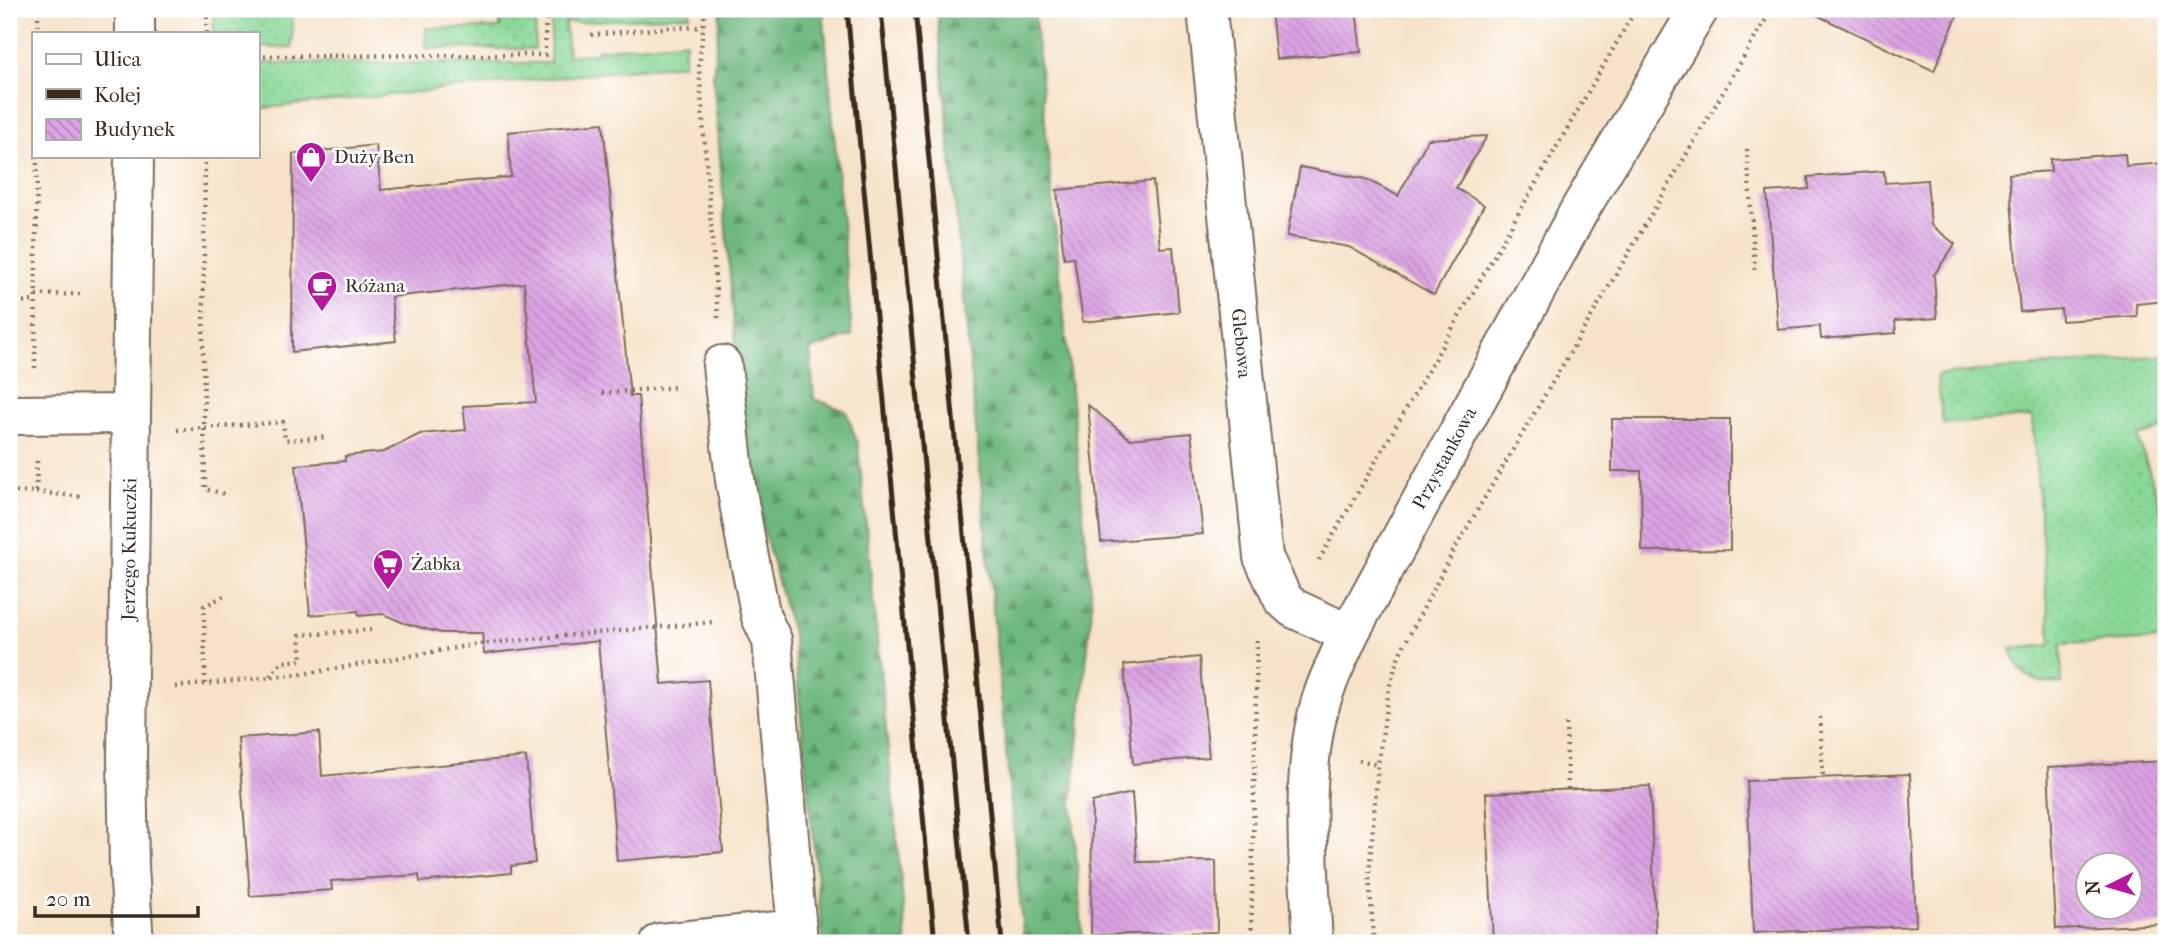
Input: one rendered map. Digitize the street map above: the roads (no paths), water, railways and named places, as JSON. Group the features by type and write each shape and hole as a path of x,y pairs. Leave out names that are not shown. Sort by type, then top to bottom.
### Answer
{"street":[{"path":"135,9 135,32"},
{"name":"Glebowa","path":"1206,9 1263,557 1283,599 1293,608 1349,634"},
{"name":"Przystankowa","path":"1313,943 1307,838 1311,750 1322,699 1349,634 1579,211 1699,9"},
{"name":"Jerzego Kukuczki","path":"134,158 127,691 129,867 134,943"},
{"path":"660,943 798,936 772,640 761,617 746,542 735,480 722,365"},
{"path":"9,415 131,422"}],"railway":[{"path":"847,9 935,943"},
{"path":"881,9 969,943"},
{"path":"915,9 1002,943"}],"place":[{"name":"Duży Ben","path":"311,184"},
{"name":"Różana","path":"322,313"},
{"name":"Żabka","path":"388,591"}]}
